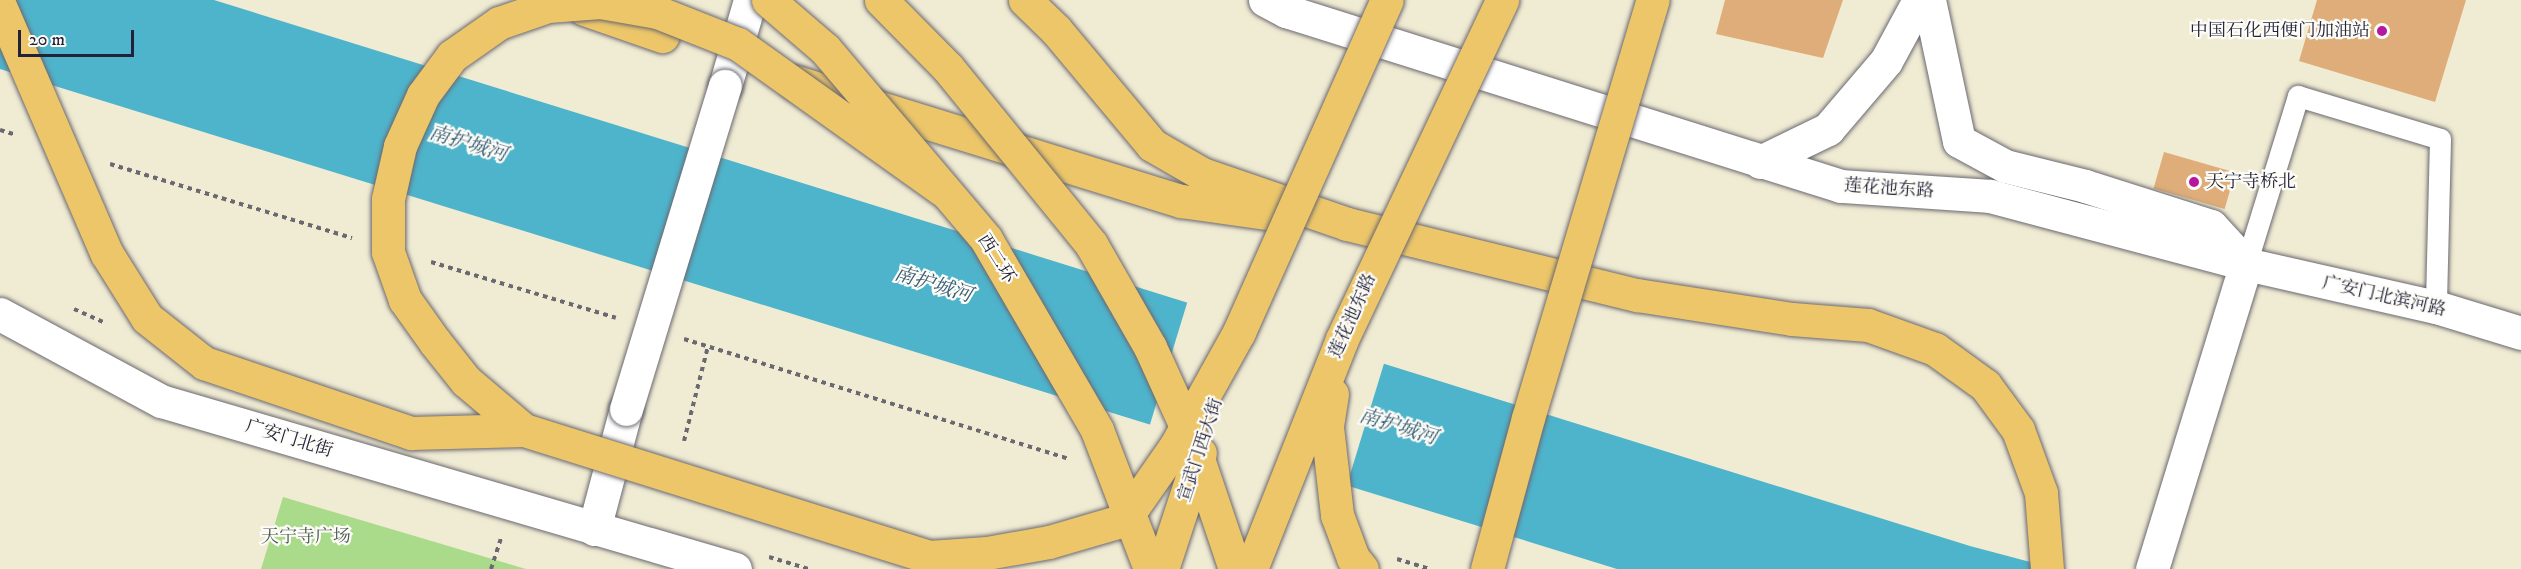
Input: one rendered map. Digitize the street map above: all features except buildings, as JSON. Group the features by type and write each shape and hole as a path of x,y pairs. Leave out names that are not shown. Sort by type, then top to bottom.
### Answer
{"highway":[{"path":"557,0 755,70 1181,201 1347,224"},
{"name":"西二环","path":"768,0 825,49 986,239 1098,430 1150,569"},
{"path":"881,0 948,68 1091,244 1150,347 1186,425 1235,569"},
{"path":"1024,0 1056,30 1152,145 1202,174 1347,224 1637,295 1792,319 1868,325 1935,349 1992,394 2018,430 2041,493 2047,569"},
{"path":"0,6 108,254 147,318 204,363 411,433 524,430 937,563 1049,542 1124,520 1175,447 1239,332 1388,0"},
{"name":"莲花池东路","path":"1251,569 1342,339 1502,0"},
{"path":"1487,569 1528,418 1653,0"},
{"path":"524,430 466,381 435,342 405,300 388,252 388,199 400,146 423,95 452,56 499,23 548,6 600,2 657,12 738,44 943,190"},
{"name":"宣武门西大街","path":"1162,569 1239,332"},
{"path":"1342,339 1327,427 1337,515 1353,558 1362,569"}],"street":[{"path":"594,529 626,409 750,0"},
{"name":"莲花池东路","path":"1265,0 1286,11 1841,186 1990,196 2246,264"},
{"path":"1760,162 1828,129 1886,61 1919,0"},
{"path":"1929,0 1959,141 2005,166 2085,186 2211,226 2246,264 2152,569"},
{"name":"广安门北滨河路","path":"2246,264 2436,307 2521,333"},
{"name":"广安门北街","path":"0,314 161,401 735,569"}],"lane":[{"path":"2246,264 2298,96 2440,139 2436,307"}],"path":[{"path":"0,130 22,137"},
{"path":"98,161 356,240"},
{"path":"424,260 628,322"},
{"path":"674,336 945,421"}],"green space":[{"name":"天宁寺广场","path":"283,497 526,569 261,569"}],"water":[{"name":"南护城河","path":"0,0 214,0 1970,546 2057,569 1617,569 0,69"}],"pier":[{"path":"1188,300 1385,360 1346,487 1149,427"}],"place":[{"name":"中国石化西便门加油站","path":"2382,31"},
{"name":"天宁寺桥北","path":"2194,182"}]}
